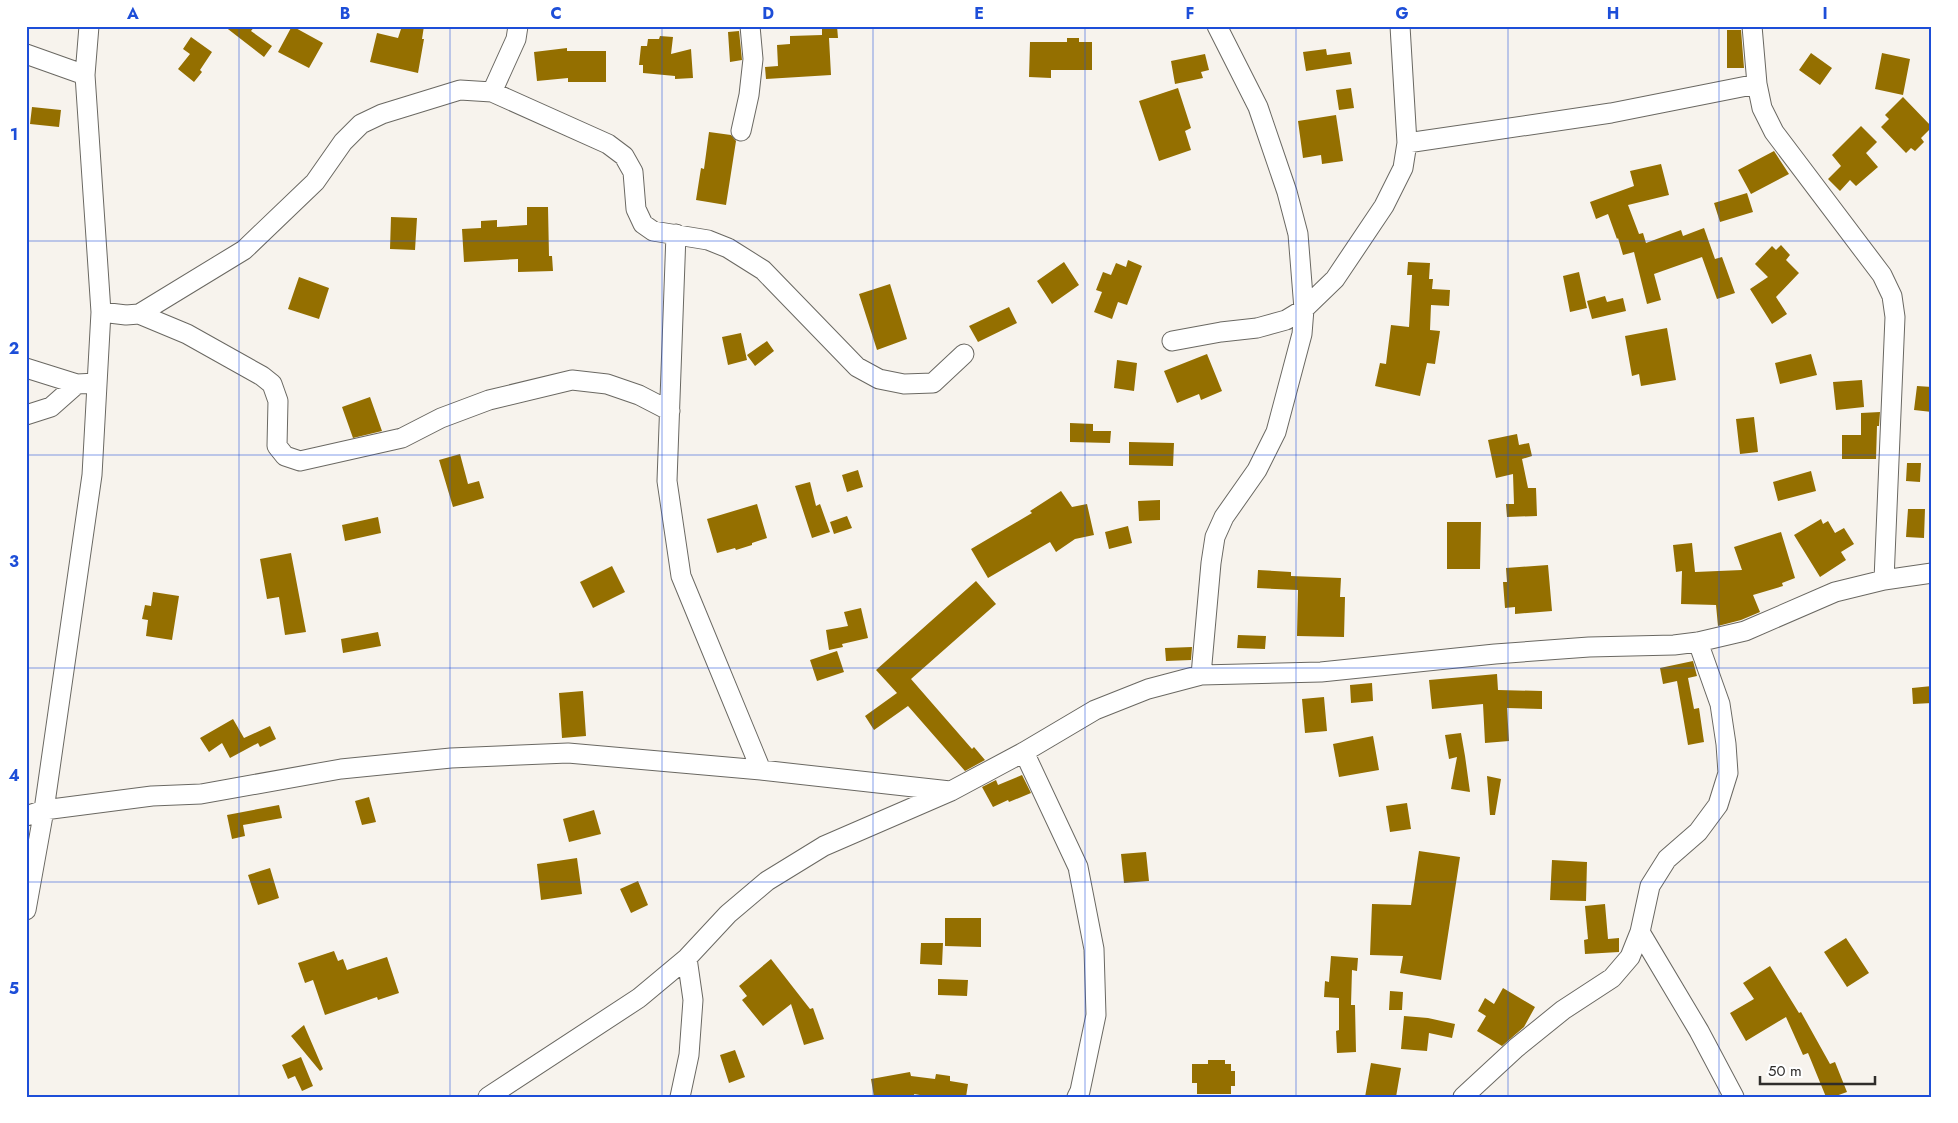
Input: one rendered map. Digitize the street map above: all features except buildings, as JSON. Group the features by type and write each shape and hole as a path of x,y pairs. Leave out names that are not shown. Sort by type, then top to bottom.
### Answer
{"street":[{"path":"26,910 35,812 92,475 101,312 85,75 89,26"},
{"path":"492,92 516,39 518,26"},
{"path":"741,131 749,96 753,59 750,26"},
{"path":"1201,676 1215,537 1224,517 1257,470 1276,432 1302,334 1304,309 1298,234 1287,192 1258,107 1217,26"},
{"path":"1172,341 1257,328 1286,320 1304,309 1336,279 1384,206 1403,168 1407,143 1400,26"},
{"path":"1752,26 1757,84 1762,108 1774,132 1882,275 1892,296 1895,317 1884,580"},
{"path":"26,54 85,75"},
{"path":"1407,143 1611,113 1757,84"},
{"path":"101,312 126,315 139,314 244,250 315,182 343,142 361,124 382,114 460,90 492,92 608,144 624,156 633,172 636,209 643,224 652,231 708,240 721,245 763,270 857,368 880,379 904,384 932,383 964,354"},
{"path":"676,234 667,481 681,576 761,770"},
{"path":"139,314 187,334 262,376 272,384 278,401 277,446 285,456 300,460 402,438 441,418 489,400 572,380 607,384 639,395 670,411"},
{"path":"26,368 77,384 97,383"},
{"path":"26,414 51,407 77,384"},
{"path":"488,1097 639,998 687,958 728,914 767,881 824,846 951,791 1024,752 1095,710 1148,689 1201,676 1321,672 1495,654 1674,645 1698,642 1745,630 1835,592 1884,580 1932,573"},
{"path":"1463,1097 1516,1048 1563,1010 1612,978 1630,957 1640,932 1650,886 1668,859 1698,832 1718,804 1728,773 1726,744 1720,704 1698,642"},
{"path":"1024,752 1078,867 1094,950 1096,1015 1080,1091 1077,1097"},
{"path":"35,812 152,796 201,794 341,769 451,758 568,753 761,770 951,791"},
{"path":"1640,932 1699,1031 1734,1097"},
{"path":"680,1097 689,1055 694,1000 687,958"}]}
